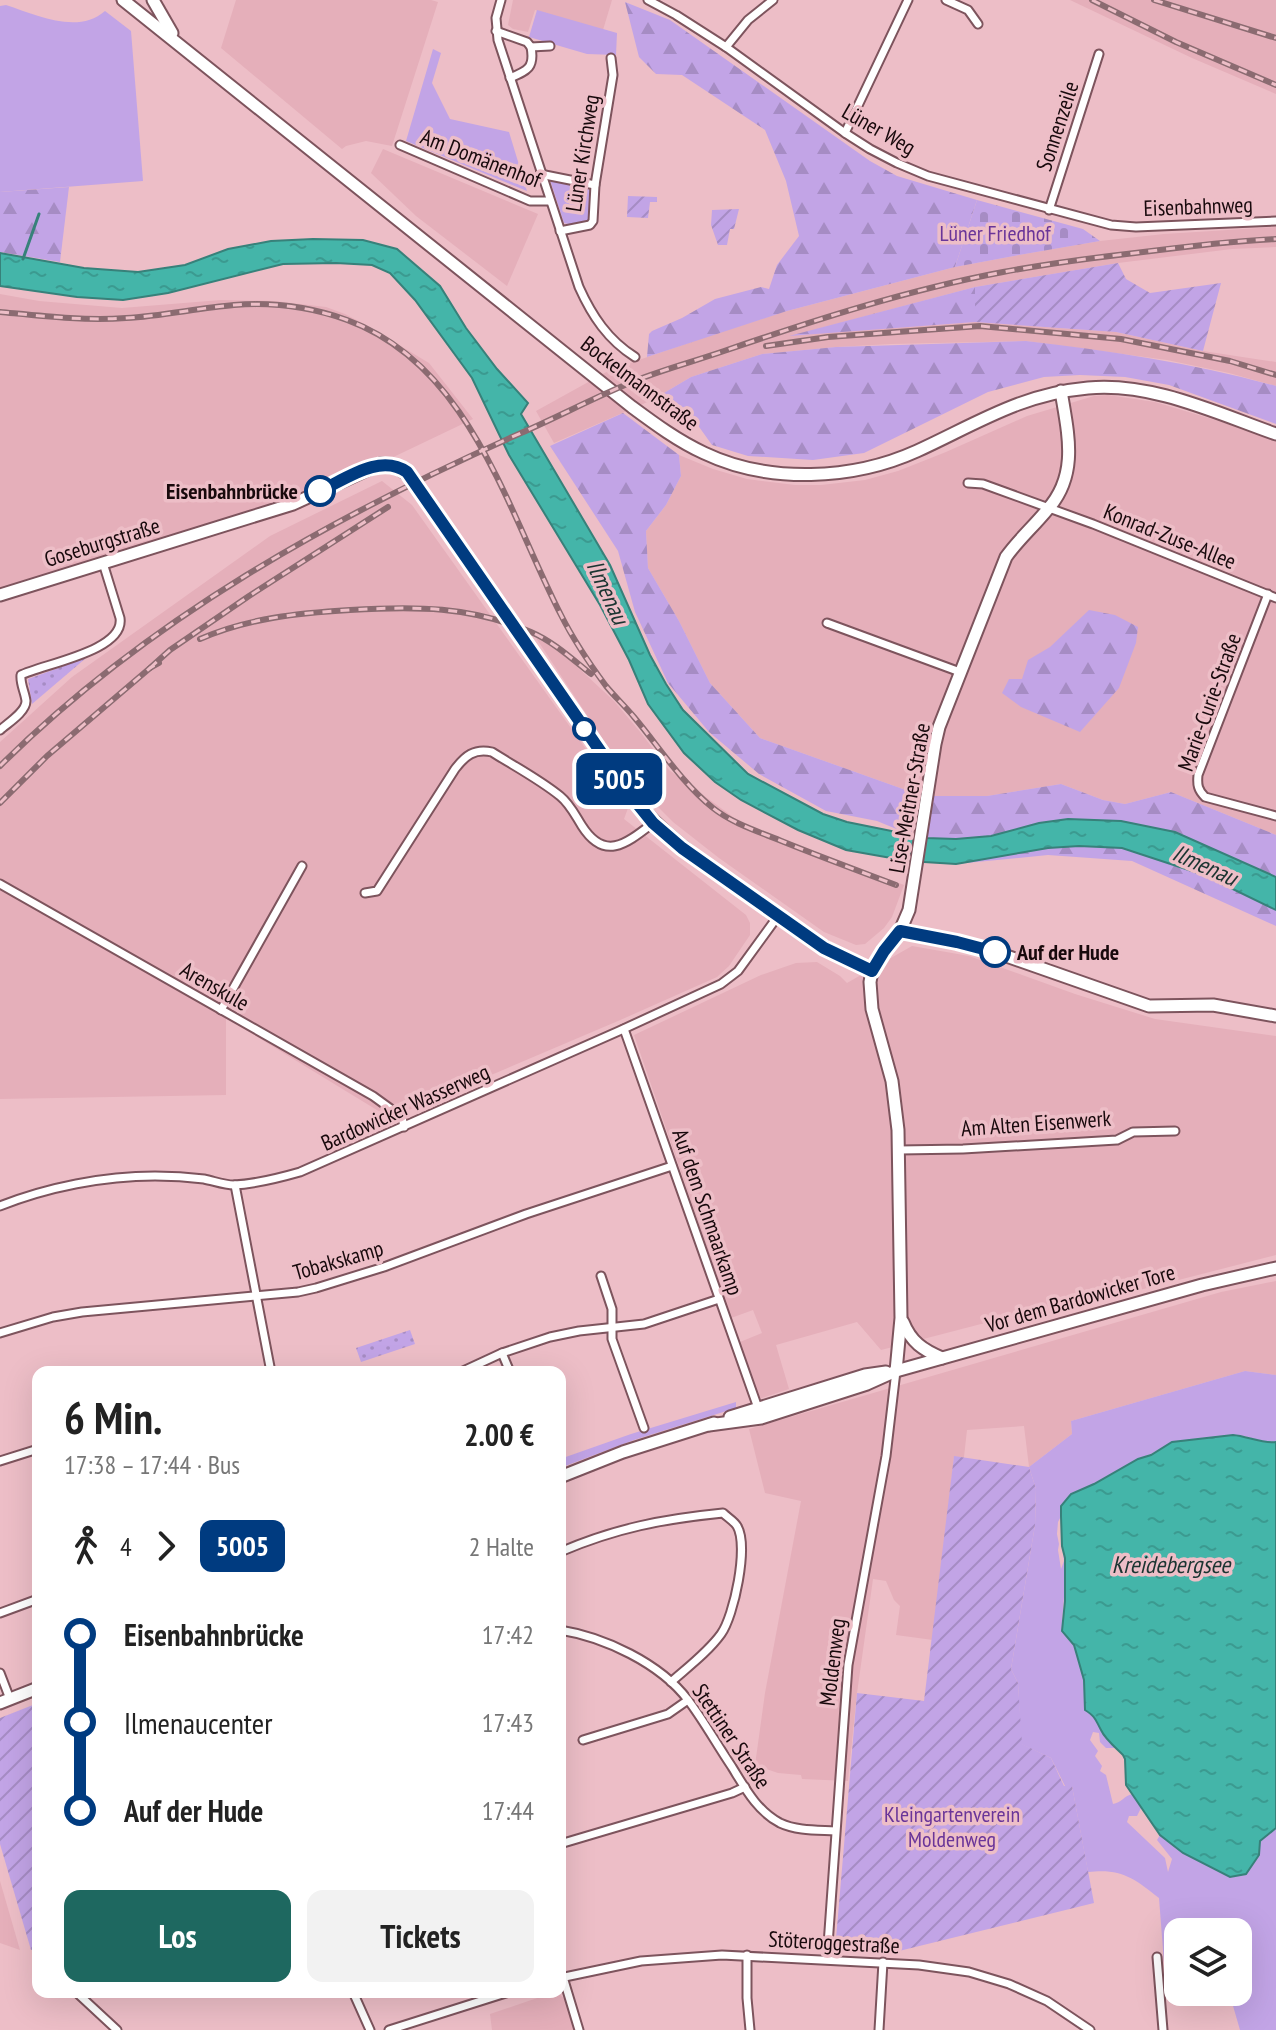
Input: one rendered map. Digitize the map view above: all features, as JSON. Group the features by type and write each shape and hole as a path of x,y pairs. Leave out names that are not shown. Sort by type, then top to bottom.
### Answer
{"main road":[{"name":"Bockelmannstraße","path":"123,0 632,407 680,441 706,454 748,468 779,473 854,471 916,451 993,413 1033,398 1091,388 1122,389 1177,399 1276,434"},
{"path":"153,0 176,41"},
{"name":"Lise-Meitner-Straße","path":"900,931 909,910 939,727 1006,557 1050,508 1063,486 1069,459 1061,391"},
{"name":"Goseburgstraße","path":"0,595 293,504 380,464 396,466 412,478 653,823"},
{"path":"653,823 682,848 824,948 872,971"},
{"path":"896,1371 901,1318 899,1150 892,1081 870,996 872,971 900,931 1004,954 1149,1006 1213,1005 1276,1016"},
{"name":"Vor dem Bardowicker Tore","path":"709,1425 761,1418 867,1384 896,1371 1202,1285 1276,1268"},
{"path":"901,1318 908,1335 917,1345 942,1358"},
{"name":"Vor dem Bardowicker Tore","path":"709,1425 865,1375 896,1371"},
{"path":"566,1475 623,1452 709,1425"},
{"path":"5,1701 32,1690"}],"street":[{"name":"Am Domänenhof","path":"501,0 496,31 579,287 595,320 616,344 635,357"},
{"name":"Lüner Weg","path":"648,0 726,47 870,149 928,176 1049,210 1121,226"},
{"path":"726,47 748,20 773,0"},
{"path":"845,133 908,0"},
{"path":"946,0 968,10 978,24"},
{"path":"496,31 527,42 531,47 531,65 525,72 510,78"},
{"path":"531,47 550,46"},
{"name":"Sonnenzeile","path":"1049,210 1099,54"},
{"name":"Lüner Kirchweg","path":"560,231 590,225 593,221 595,185 613,75 611,58"},
{"name":"Am Domänenhof","path":"400,145 530,201 550,201"},
{"path":"540,174 595,185"},
{"name":"Eisenbahnweg","path":"1121,226 1276,221"},
{"path":"968,483 983,484 1050,508"},
{"name":"Konrad-Zuse-Allee","path":"1050,508 1272,596"},
{"path":"0,730 26,704 21,675 87,653 119,631 120,618 103,563"},
{"name":"Marie-Curie-Straße","path":"1272,596 1198,775 1197,784 1205,797 1276,816"},
{"path":"827,623 960,672"},
{"path":"365,893 377,891 460,763 467,756 482,750 492,752 558,794 570,806 588,835 602,845 611,847 623,844 653,823"},
{"path":"221,1010 302,866"},
{"name":"Arenskule","path":"0,884 373,1096 402,1117 404,1127"},
{"name":"Bardowicker Wasserweg","path":"0,1206 45,1191 134,1177 198,1178 235,1185 300,1172 703,993 738,971 778,916"},
{"name":"Auf dem Schmaarkamp","path":"624,1029 758,1408"},
{"name":"Am Alten Eisenwerk","path":"899,1150 1117,1140 1133,1132 1175,1131"},
{"name":"Tobakskamp","path":"0,1333 82,1312 307,1290 377,1270 526,1214 672,1166"},
{"path":"235,1185 270,1366"},
{"path":"601,1276 612,1309 612,1339 644,1428"},
{"path":"474,1366 502,1353 564,1334 662,1320 719,1299"},
{"path":"502,1353 507,1366"},
{"name":"Moldenweg","path":"827,1959 848,1665 886,1456 896,1371"},
{"path":"0,1461 32,1451"},
{"path":"566,1550 653,1521 723,1513 736,1524 741,1548 737,1593 731,1613 723,1632 714,1643 671,1682"},
{"path":"0,1613 32,1601"},
{"name":"Stettiner Straße","path":"566,1631 583,1634 629,1653 671,1682 688,1700 765,1813 797,1829 835,1831"},
{"path":"0,1673 5,1701"},
{"path":"583,1740 668,1714 688,1700"},
{"path":"566,1842 745,1787"},
{"name":"Stöteroggestraße","path":"566,1976 641,1961 703,1955 883,1962 945,1968 1018,1987 1047,2001 1090,2030"},
{"path":"747,1955 750,2030"},
{"path":"1157,1957 1163,2030"},
{"path":"879,2030 883,1962"},
{"name":"Stöteroggestraße","path":"566,1992 579,2030"},
{"path":"82,1998 117,2030"},
{"path":"356,1998 370,2030"},
{"path":"389,2030 490,1998"}],"shaded area":[{"path":"236,0 438,2 392,146 366,141 342,149 221,48"},
{"path":"513,0 612,0 603,30 535,10 528,32 508,25"},
{"path":"1070,0 1276,0 1276,94 1192,58"},
{"path":"383,149 538,214 507,286 416,216 371,173"},
{"path":"1276,227 1276,247 1232,249 1118,263 975,287 795,335 975,322 1116,332 1203,351 1276,362 1276,386 1167,360 1026,341 891,344 762,354 691,377 652,400 554,443 536,411 610,370 720,332 955,267 1100,241"},
{"path":"0,294 39,301 122,308 221,300 274,301 326,307 364,324 429,363 473,419 272,515 0,598"},
{"path":"1094,396 1155,402 1276,441 1276,835 1171,792 1125,804 1103,800 1061,784 987,796 917,794 760,738 710,683 648,568 646,531 666,505 681,476 679,455 747,479 795,485 865,480 898,471 1027,416"},
{"path":"382,481 412,505 628,808 624,819 746,915 750,935 729,966 717,977 390,1118 226,1018 226,1095 0,1099 0,742 72,677 270,536"},
{"path":"536,638 572,662 614,701 669,770 744,825 904,885 892,917 884,928 865,944 856,945 824,932 673,822 641,790 612,753"},
{"path":"912,946 969,956 1155,1019 1276,1036 1276,1255 1042,1315 981,1324 881,1350 857,1322 776,1345 789,1389 759,1399 740,1342 762,1333 753,1310 731,1318 634,1035 761,975 796,963 817,962 847,983"},
{"path":"1276,1281 1276,1375 1245,1371 1071,1421 1072,1434 1029,1467 1024,1426 967,1430 964,1457 954,1457 933,1640 896,1635 900,1606 886,1581 873,1579 848,1781 802,1779 801,1775 778,1773 755,1765 765,1693 801,1501 765,1493 749,1429 1221,1292"},
{"path":"0,1881 20,1950 0,1943"},
{"path":"537,1998 564,1998 574,2030 492,2030 490,2014"}],"green space":[{"path":"625,2 670,20 870,161 897,176 977,200 955,267 787,311 647,357 652,331 715,299 761,287 769,289 777,265 799,236 786,181 765,130 682,75 656,74 639,57"},
{"path":"6,5 43,18 70,22 82,22 105,11 131,31 143,181 0,192 0,6"},
{"path":"537,10 617,33 616,55 587,54 529,37"},
{"path":"433,49 441,53 432,83 450,119 509,132 527,191 406,141"},
{"path":"550,180 591,190 590,219 573,225 564,223"},
{"path":"69,187 60,262 0,252 0,192"},
{"path":"628,196 657,197 657,202 650,202 648,218 627,217"},
{"name":"Lüner Friedhof","path":"977,200 1083,229 1100,241 955,267"},
{"path":"739,209 727,245 718,245 711,225 712,210"},
{"path":"1118,263 1126,279 1150,293 1221,283 1203,351 1116,332 975,322 975,287"},
{"path":"975,287 975,322 789,336"},
{"path":"1026,341 1151,359 1276,386 1276,424 1169,385 1125,377 1044,377 988,392 864,453 813,460 748,456 712,445 692,417 652,400 691,377 762,354 836,347"},
{"path":"623,413 679,455 681,476 666,505 646,531 648,568 710,683 760,738 917,794 911,835 877,821 826,811 759,774 709,732 668,683 635,612 618,551 550,446"},
{"path":"1089,610 1115,615 1138,627 1136,643 1119,688 1080,732 1021,707 1002,693 1009,679 1022,679 1028,660 1050,647"},
{"path":"86,658 32,704 28,679"},
{"path":"1061,784 1103,800 1125,804 1171,792 1276,835 1276,877 1175,832 1068,819 991,836 926,838 932,796 987,796"},
{"path":"1048,848 1122,848 1204,875 1276,910 1276,926 1132,861 1048,855 956,864"},
{"path":"410,1330 415,1344 361,1362 356,1348"},
{"path":"1245,1371 1276,1375 1276,1442 1233,1435 1172,1442 1071,1494 1061,1506 1057,1534 1061,1569 1064,1561 1062,1546 1065,1568 1062,1631 1074,1645 1084,1680 1085,1710 1115,1748 1106,1748 1100,1742 1099,1733 1093,1732 1090,1740 1098,1751 1095,1756 1102,1766 1100,1771 1106,1775 1113,1804 1132,1794 1141,1808 1137,1816 1129,1816 1127,1822 1165,1858 1168,1872 1172,1859 1157,1840 1160,1835 1183,1853 1259,1855 1260,1841 1276,1828 1276,2030 1240,2030 1233,2006 1252,2006 1252,1918 1164,1918 1164,1963 1159,1898 1118,1873 1088,1872 1072,1786 1065,1786 1051,1758 1021,1744 1018,1683 1011,1669 1035,1525 1036,1489 1029,1467 1072,1434 1071,1421"},
{"path":"736,1402 736,1408 634,1440 566,1466 566,1457"},
{"name":"Kleingartenverein Moldenweg","path":"954,1456 1029,1467 1036,1489 1035,1525 1011,1669 1018,1683 1022,1744 1051,1758 1064,1786 1072,1786 1094,1903 899,1951 847,1946 836,1939 857,1693 924,1701"},
{"path":"32,1705 31,1950 0,1844 0,1718"}],"water":[{"name":"Ilmenau","path":"363,240 397,249 440,286 466,328 528,403 521,414 610,565 666,684 683,710 748,774 823,814 926,838 991,836 1068,819 1121,821 1175,832 1276,877 1276,910 1204,875 1122,848 1048,848 956,864 908,861 846,850 798,830 741,800 715,782 684,753 648,704 600,605 509,455 472,378 415,300 390,273 372,265 283,264 168,293 123,300 0,286 0,253 84,268 138,272 185,265 228,249 271,241"},
{"name":"Kreidebergsee","path":"1233,1435 1276,1442 1276,1828 1260,1841 1259,1855 1246,1874 1230,1877 1183,1853 1160,1835 1126,1785 1123,1755 1085,1710 1084,1680 1074,1645 1062,1631 1065,1558 1061,1506 1071,1494 1172,1442"}],"waterway":[{"path":"23,259 39,214"}],"railway":[{"path":"1092,0 1176,42 1276,85"},
{"path":"1154,0 1276,38"},
{"path":"0,766 57,713 117,664 245,576 450,465 637,380 827,317 967,279 1085,259 1276,239"},
{"path":"0,312 110,319 234,305 277,305 347,320 389,341 425,370 455,405 502,487 576,642 606,686 691,787 713,808 738,823 896,885"},
{"path":"766,346 828,337 980,326 1121,339 1230,361 1276,375"},
{"path":"150,668 170,650 249,596 388,507"},
{"path":"200,639 255,621 293,615 420,608 464,613 508,623 539,636 591,674"},
{"path":"0,803 47,756 159,663"}],"bus line":[{"name":"5005","path":"320,491 380,464 396,466 407,472 653,823 682,848 824,948 872,971 900,931 995,952"}],"place":[{"name":"Eisenbahnbrücke","path":"320,491"},
{"name":"Auf der Hude","path":"995,952"}]}
